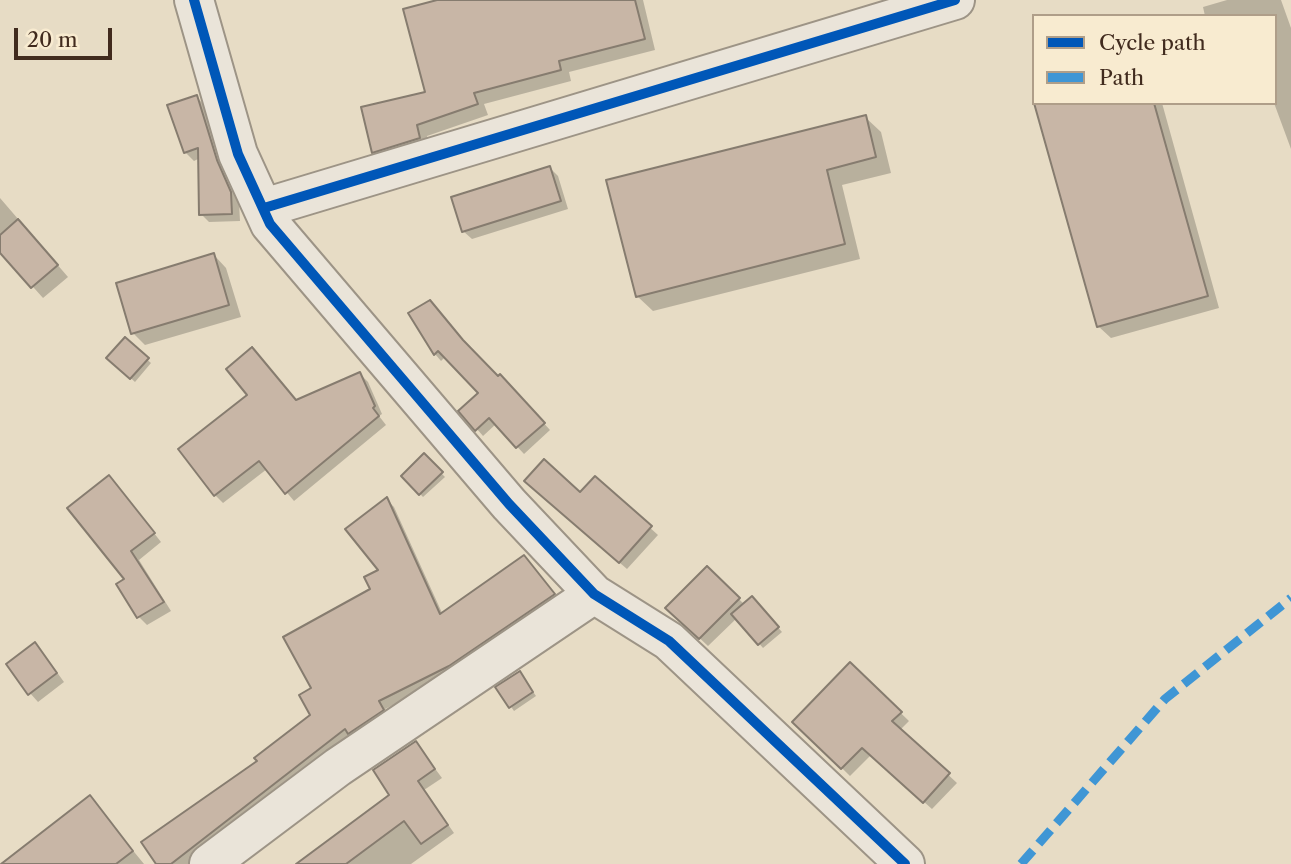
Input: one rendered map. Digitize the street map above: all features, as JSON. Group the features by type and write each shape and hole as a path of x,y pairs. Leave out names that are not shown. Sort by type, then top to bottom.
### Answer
{"street":[{"path":"194,0 238,154 270,224 279,235 509,504 594,594 669,641 905,864"},
{"path":"264,208 955,0"},
{"path":"209,864 338,767 594,594"}],"building":[{"path":"437,0 635,0 645,39 559,61 561,70 474,93 478,104 417,125 420,138 372,153 361,107 425,92 403,9"},
{"path":"197,95 217,160 231,192 232,214 199,215 198,148 184,153 167,105"},
{"path":"1035,105 1155,105 1208,296 1097,327"},
{"path":"866,115 876,157 827,170 845,244 636,297 606,180"},
{"path":"550,166 561,201 462,232 451,197"},
{"path":"18,219 58,265 31,288 0,253 0,235"},
{"path":"214,253 229,305 131,334 116,283"},
{"path":"430,300 463,340 498,376 500,374 545,423 516,448 489,418 475,431 458,411 478,393 438,351 434,355 408,313"},
{"path":"125,337 149,358 130,379 106,358"},
{"path":"252,347 296,400 360,372 375,406 373,408 379,416 285,494 259,461 214,496 178,449 247,395 226,369"},
{"path":"424,453 443,472 419,495 401,476"},
{"path":"544,459 580,492 595,476 652,526 619,563 524,481"},
{"path":"109,475 155,533 131,551 164,602 137,618 116,584 124,579 67,508"},
{"path":"387,497 440,614 524,555 555,594 449,666 379,701 384,710 348,734 345,729 171,864 156,864 141,842 257,761 254,758 310,715 299,695 311,688 283,637 370,589 364,577 378,570 345,529"},
{"path":"707,566 740,598 699,639 665,608"},
{"path":"752,596 779,627 758,645 731,614"},
{"path":"35,642 57,673 28,695 6,664"},
{"path":"850,662 902,712 892,721 950,773 923,803 862,748 841,769 792,722"},
{"path":"520,671 533,692 509,708 495,687"},
{"path":"416,741 435,769 418,781 448,825 421,844 404,821 346,864 296,864 389,795 373,770"},
{"path":"90,795 133,851 116,864 1,864"}],"marked path":[{"path":"1021,864 1165,699 1291,598"}],"cycle path":[{"path":"194,0 238,154 270,224 509,504 594,594 669,641 905,864"},
{"path":"264,208 955,0"}]}
